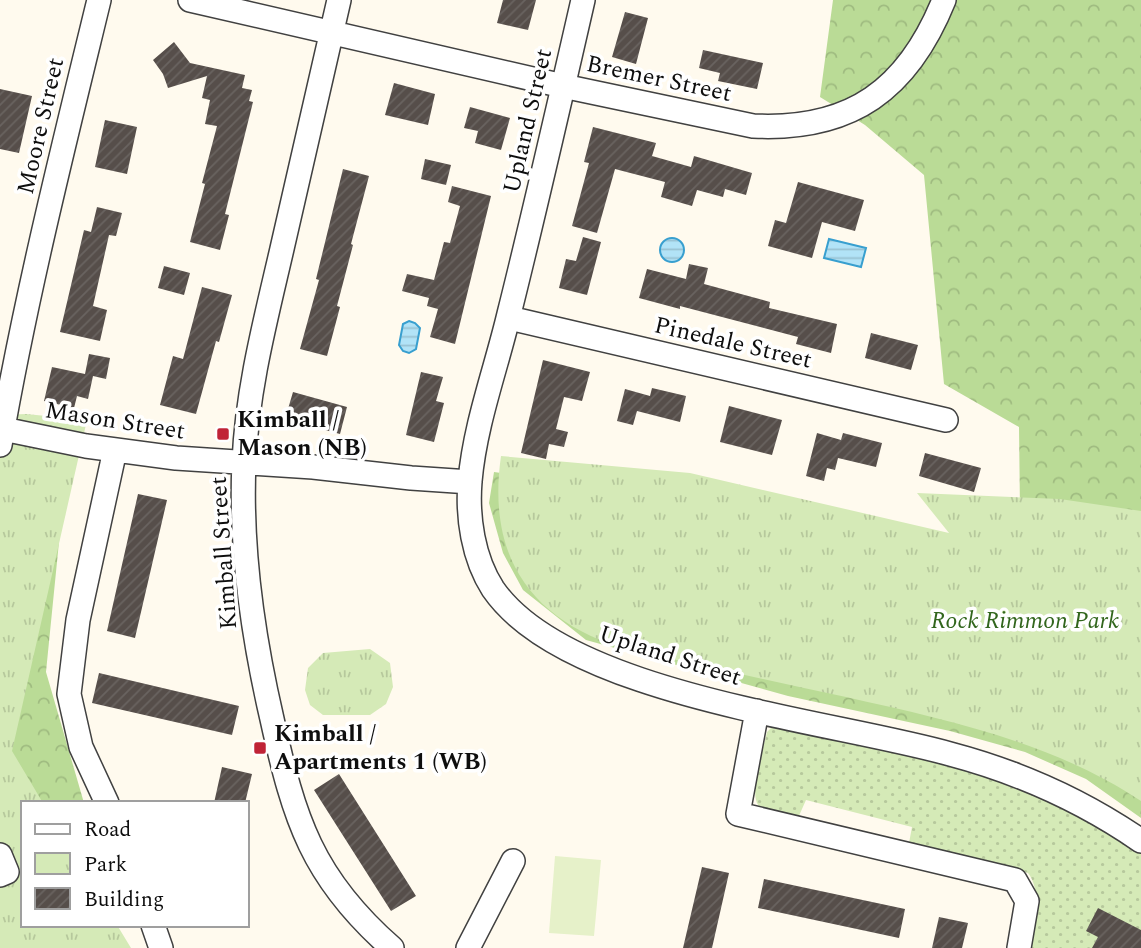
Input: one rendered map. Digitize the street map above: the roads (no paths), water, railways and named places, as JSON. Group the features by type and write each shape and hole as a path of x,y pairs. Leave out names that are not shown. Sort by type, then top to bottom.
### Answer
{"street":[{"name":"Moore Street","path":"1,437 58,164 99,0"},
{"name":"Bremer Street","path":"190,0 563,86 753,126 800,125 847,112 889,85 921,49 944,0"},
{"name":"Kimball Street","path":"339,0 259,347 244,463 246,545 254,628 283,768 297,814 316,859 343,900 392,948"},
{"name":"Upland Street","path":"583,0 509,318 476,440 470,482 470,516 481,566 494,589 531,626 595,663 642,680 757,711 950,754 995,768 1084,806 1141,841"},
{"name":"Pinedale Street","path":"509,318 946,420"},
{"name":"Mason Street","path":"1,437 176,458 470,482"},
{"path":"106,801 81,747 69,694 78,620 115,450"},
{"path":"757,711 738,814 1014,880 1027,901 1019,948"},
{"path":"0,855 6,872 0,875"},
{"path":"468,948 513,861"},
{"path":"154,927 161,948"}],"water":[{"path":"672,238 680,242 684,250 680,258 672,262 664,258 660,250 664,242"},
{"path":"829,239 866,248 861,267 824,258"},
{"path":"409,321 420,328 416,349 409,353 403,351 399,345 403,324"}],"place":[{"name":"Kimball / Mason (NB)","path":"223,434"},
{"name":"Kimball / Apartments 1 (WB)","path":"260,748"}],"park label":[{"name":"Rock Rimmon Park","path":"1025,621"}]}
